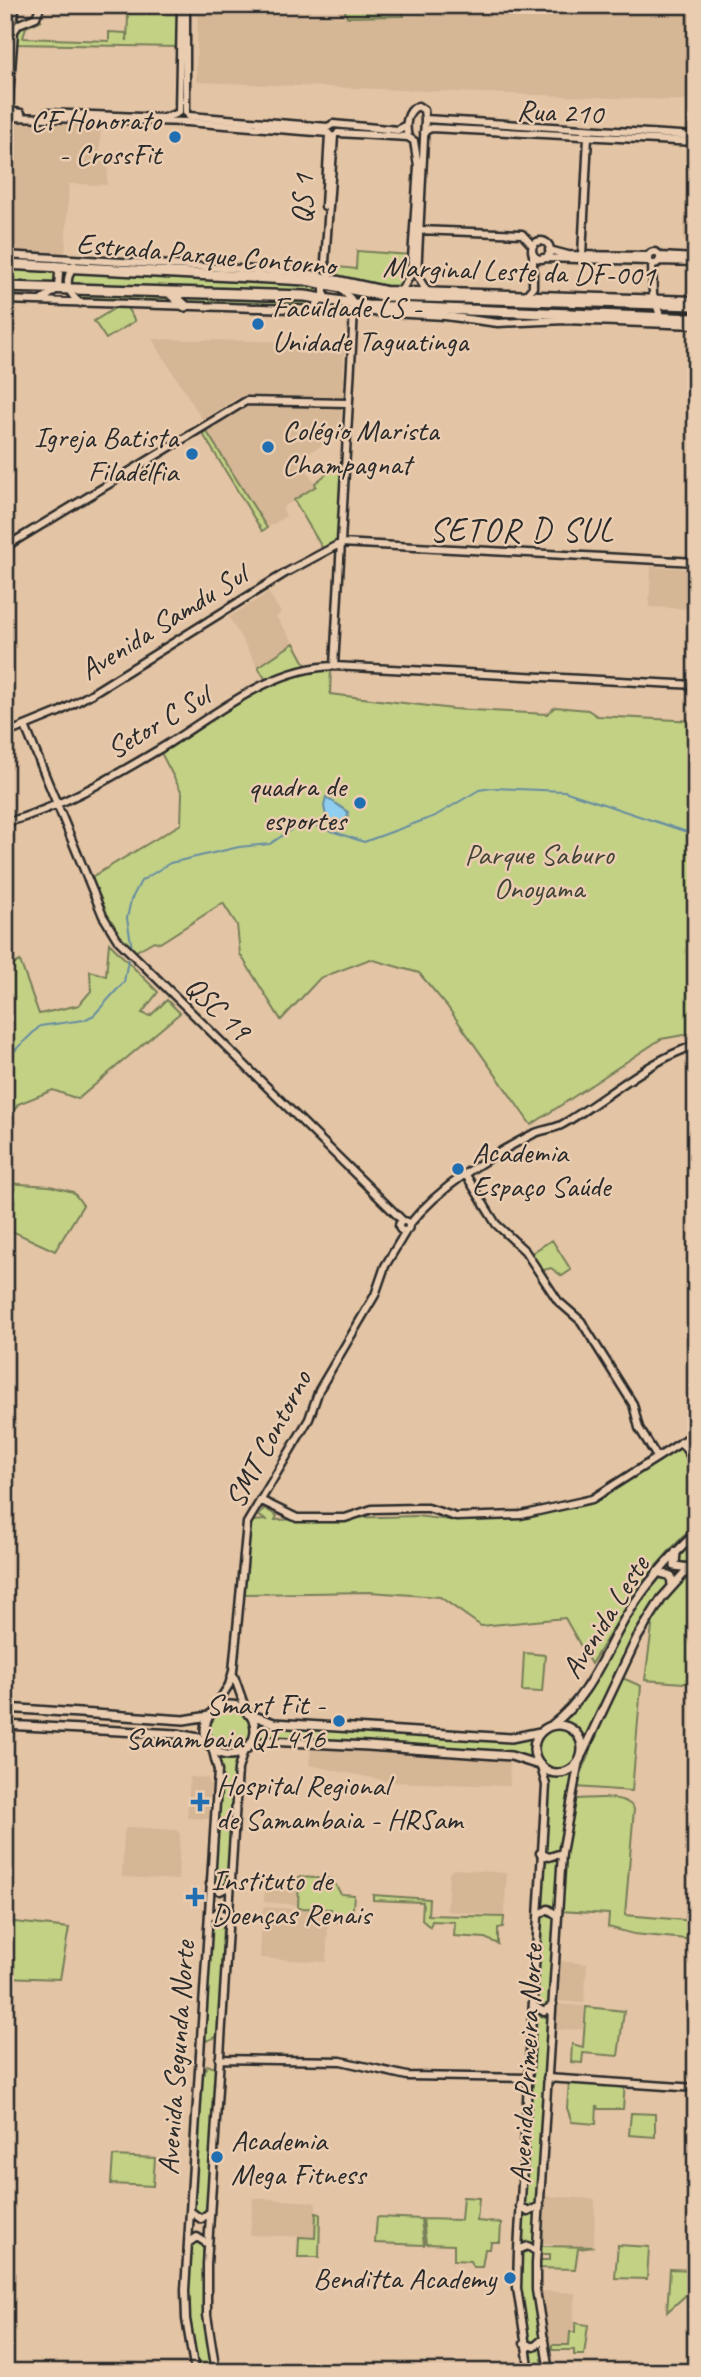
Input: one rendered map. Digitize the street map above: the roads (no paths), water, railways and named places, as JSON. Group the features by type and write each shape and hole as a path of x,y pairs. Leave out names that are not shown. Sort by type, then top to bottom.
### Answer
{"highway":[{"name":"Estrada Parque Contorno","path":"5,264 50,261 233,272 329,282 387,296 562,303 652,299 696,303"},
{"path":"23,264 50,261"},
{"name":"Estrada Parque Contorno","path":"5,287 324,298 351,307 661,321 696,318"},
{"path":"169,292 185,306"},
{"path":"550,296 562,303"},
{"path":"420,316 435,309"},
{"path":"516,314 525,324"}],"main road":[{"path":"10,42 16,27 39,14 41,5"},
{"path":"7,114 179,124 184,115 183,5"},
{"path":"14,9 28,20"},
{"path":"5,205 9,54 14,9"},
{"path":"5,69 9,54"},
{"path":"163,117 174,113 182,103"},
{"path":"182,103 203,118"},
{"name":"Rua 210","path":"406,125 414,107 422,108 425,119 696,136"},
{"path":"7,114 163,117 184,115 333,132 398,130 406,125 418,166 415,257 418,281 427,292"},
{"path":"184,115 411,139"},
{"path":"401,291 410,279 415,257 425,119"},
{"name":"Rua 210","path":"411,139 424,135 431,128 696,142"},
{"path":"312,310 324,298 329,282 326,262 333,132"},
{"name":"QS 1","path":"322,267 333,132"},
{"path":"582,255 588,136"},
{"path":"418,230 525,234 533,250 542,258 696,260"},
{"path":"528,293 533,287 533,250 542,241 549,250 654,260"},
{"path":"534,267 549,250"},
{"path":"6,255 50,261 58,288 51,296 40,301"},
{"path":"5,300 312,310 351,307 420,316 525,324 565,320 646,320 652,299 654,260"},
{"path":"75,264 68,275 68,288 80,303"},
{"path":"306,274 317,272 322,267 329,282 351,307 334,666"},
{"name":"Marginal Leste da DF-001","path":"233,272 306,274 329,282 401,291 528,293 602,301"},
{"path":"533,287 538,294"},
{"path":"652,299 661,321"},
{"path":"675,302 673,321 696,325"},
{"path":"5,547 246,401 348,403"},
{"path":"341,543 696,562"},
{"name":"Avenida Samdu Sul","path":"5,734 82,699 287,572 341,543"},
{"name":"Setor C Sul","path":"5,822 57,804 96,786 266,684 308,668 334,666 696,685"},
{"name":"QSC 19","path":"25,726 103,916 117,939 404,1226"},
{"path":"404,1226 430,1200 466,1175 534,1133 560,1126 674,1054 696,1045"},
{"path":"466,1175 496,1224 525,1251 558,1301 581,1321 633,1404 639,1428 657,1457"},
{"name":"SMT Contorno","path":"210,1715 229,1685 233,1671 243,1537 247,1523 309,1419 319,1390 372,1301 404,1226"},
{"path":"260,1500 297,1518 351,1518 372,1509 418,1507 428,1507 456,1517 521,1515 592,1499 696,1433"},
{"path":"681,1442 696,1464"},
{"name":"Avenida Leste","path":"552,1725 581,1699 627,1615 657,1572 696,1533"},
{"path":"676,1551 675,1566 689,1567"},
{"name":"Avenida Leste","path":"581,1757 622,1664 672,1585 696,1560"},
{"path":"657,1572 671,1576 672,1585"},
{"name":"SMT Contorno","path":"233,1671 248,1713"},
{"path":"5,1708 184,1720 210,1715 232,1705 268,1722 511,1738 540,1732 552,1725 572,1729 580,1740 581,1757 562,1773 522,1758 268,1741 224,1754 199,1738 177,1734 5,1725"},
{"path":"246,1748 254,1732 248,1713"},
{"path":"210,1715 205,1731 211,1746"},
{"path":"540,1732 533,1745 540,1766"},
{"name":"Avenida Segunda Norte","path":"195,2372 186,2319 188,2243 218,1771 211,1746"},
{"name":"Avenida Segunda Norte","path":"216,2372 206,2305 209,2213 237,1769 246,1748"},
{"name":"Avenida Primeira Norte","path":"549,2372 536,2290 537,2252 562,1853 581,1757"},
{"name":"Avenida Primeira Norte","path":"530,2372 517,2288 546,1785 540,1766"},
{"path":"540,1853 553,1857 562,1853"},
{"path":"210,1884 220,1891 230,1886"},
{"path":"538,1917 545,1909 558,1916"},
{"path":"209,1916 219,1912 229,1919"},
{"path":"533,2005 544,2012 553,2004"},
{"path":"219,2059 360,2063 384,2072 407,2076 528,2077"},
{"path":"547,2078 696,2088"},
{"path":"520,2206 528,2212 540,2206"},
{"path":"190,2211 201,2219 209,2213"},
{"path":"188,2243 197,2237 208,2244"},
{"path":"518,2250 526,2245 537,2252"},
{"path":"524,2343 534,2347 544,2338"}],"water":[{"path":"326,797 348,812 347,822 340,829 327,822 324,806"}],"waterway":[{"path":"132,949 127,918 131,900 141,881 170,863 239,847 270,844 295,827 308,823 364,842 435,816 479,790 492,788 564,791 696,835"},
{"path":"5,1060 40,1026 84,1020 94,1015 124,982 128,960"}],"place":[{"name":"CF Honorato - CrossFit","path":"175,137"},
{"name":"Faculdade LS - Unidade Taguatinga","path":"258,324"},
{"name":"Colégio Marista Champagnat","path":"268,447"},
{"name":"Igreja Batista Filadélfia","path":"192,454"},
{"name":"quadra de esportes","path":"360,803"},
{"name":"Academia Espaço Saúde","path":"458,1169"},
{"name":"Smart Fit - Samambaia QI 416","path":"339,1721"},
{"name":"Hospital Regional de Samambaia - HRSam","path":"200,1802"},
{"name":"Instituto de Doenças Renais","path":"195,1897"},
{"name":"Academia Mega Fitness","path":"217,2157"},
{"name":"Benditta Academy","path":"510,2278"}],"district":[{"name":"SETOR D SUL","path":"522,530"}],"park label":[{"name":"Parque Saburo Onoyama","path":"539,871"}]}
